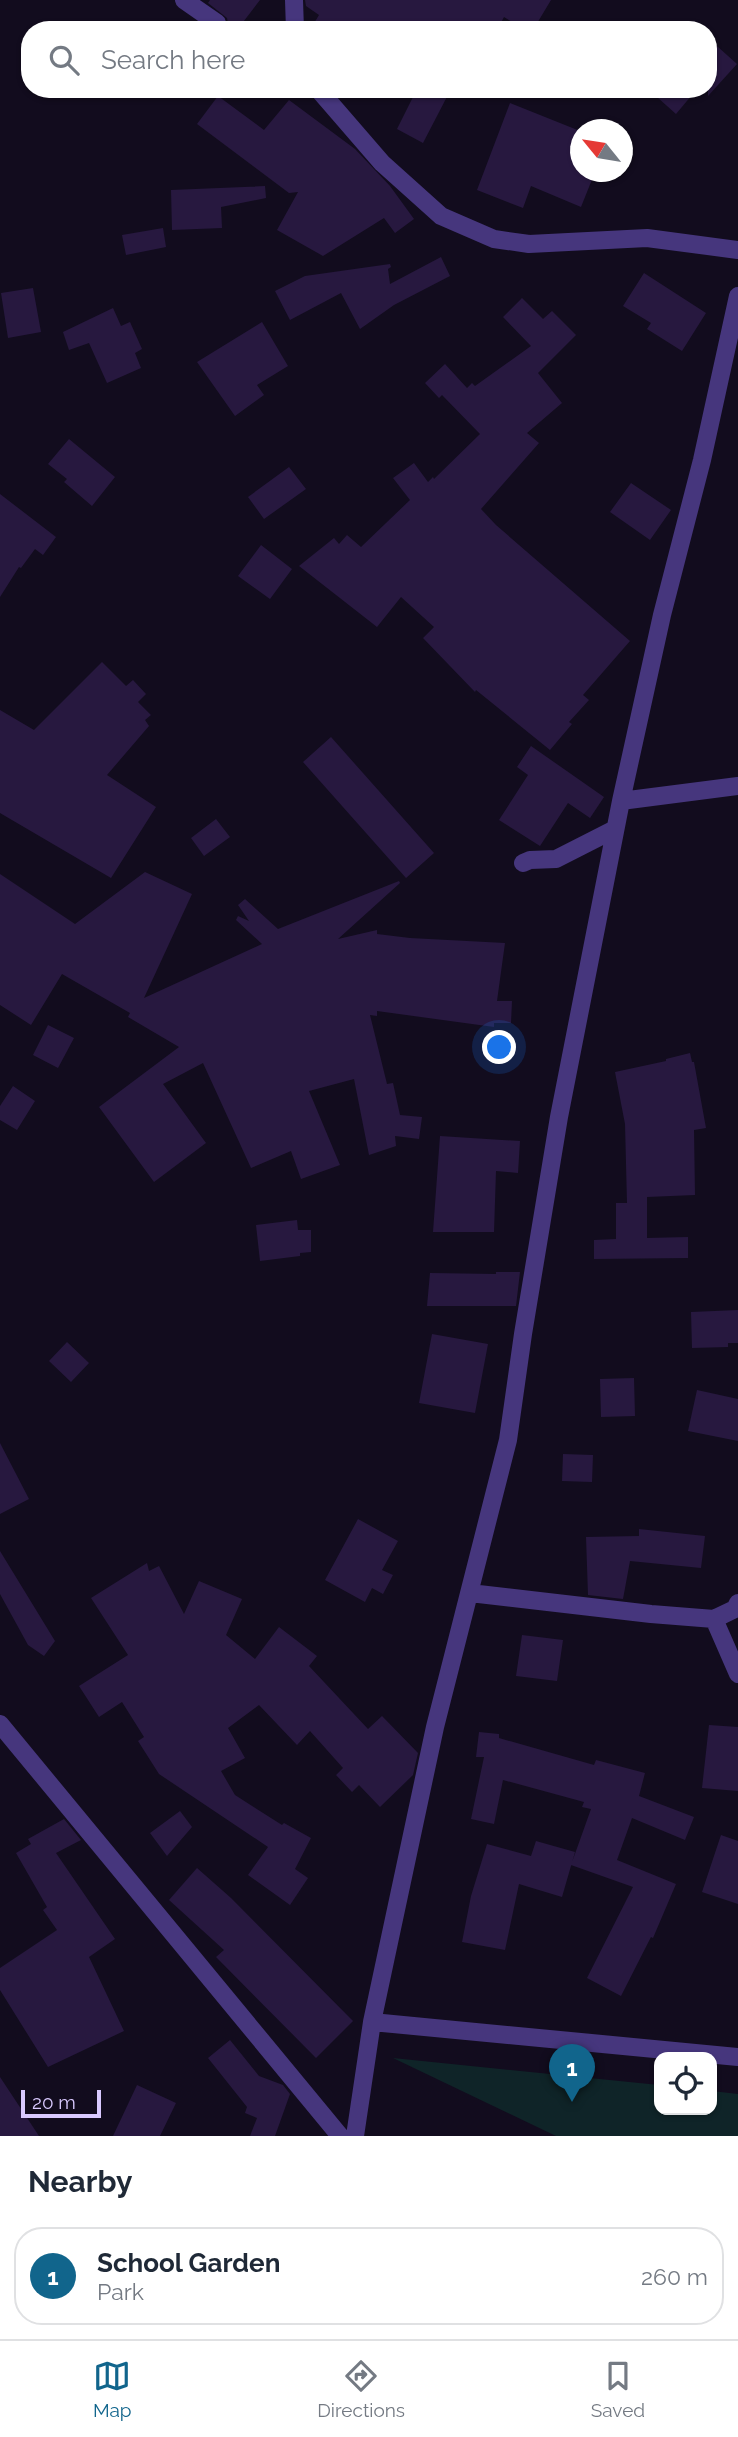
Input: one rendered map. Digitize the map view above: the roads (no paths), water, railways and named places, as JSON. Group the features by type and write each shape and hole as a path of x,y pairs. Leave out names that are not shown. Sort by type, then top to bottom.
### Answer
{"street":[{"path":"184,0 215,21"},
{"path":"294,0 295,21"},
{"path":"326,98 382,163 441,216 494,239 530,244 647,239 738,250"},
{"path":"355,2136 372,2022 435,1727 508,1440 559,1117 615,829 662,615 702,460 738,296"},
{"path":"621,801 738,786"},
{"path":"543,873 547,864 615,829"},
{"path":"523,863 530,860 556,859"},
{"path":"470,1593 651,1615 714,1619 735,1609 738,1603"},
{"path":"714,1619 738,1674"},
{"path":"0,1724 340,2136"},
{"path":"372,2022 738,2057"}],"place":[{"name":"School Garden","path":"572,2102"}]}
